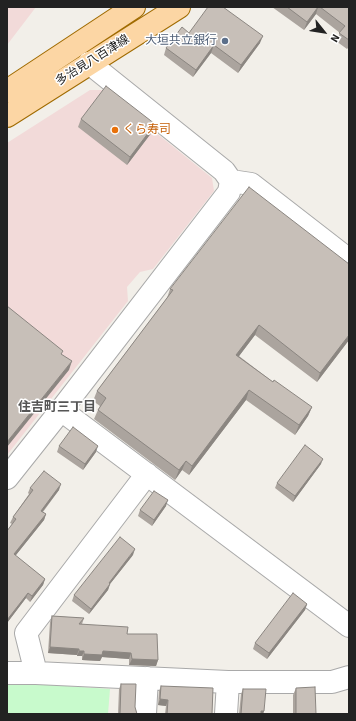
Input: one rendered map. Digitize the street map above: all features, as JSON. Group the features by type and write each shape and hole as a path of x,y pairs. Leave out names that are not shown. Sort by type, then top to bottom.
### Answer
{"main road":[{"name":"多治見八百津線","path":"7,91 134,7"},
{"name":"多治見八百津線","path":"7,116 179,7"}],"street":[{"path":"7,478 229,192 231,181 224,171 89,63"},
{"path":"231,181 251,184 349,260"},
{"path":"61,410 349,626"},
{"path":"36,673 26,633 147,474"},
{"path":"7,673 228,682 332,682 349,677"},
{"path":"145,714 147,678"},
{"path":"226,714 228,682"}],"shaded area":[{"path":"7,7 36,7 7,45"},
{"path":"90,90 103,90 212,178 214,191 153,269 140,272 127,287 128,301 7,455 7,143"}],"green space":[{"path":"7,682 110,689 108,714 7,714"}],"building":[{"path":"208,7 223,7 263,36 241,65 214,45 196,70 166,48 182,27 189,33"},
{"path":"287,7 318,7 307,22"},
{"path":"320,7 349,7 349,40 339,33 345,26"},
{"name":"くら寿司","path":"106,86 155,124 130,157 81,119"},
{"path":"249,187 349,264 349,335 320,373 259,325 236,355 273,382 274,380 312,407 299,425 249,390 192,466 186,461 179,470 98,410 106,398 97,391 173,290 170,289"},
{"path":"7,306 63,351 61,354 72,361 7,442"},
{"path":"73,427 98,446 85,464 59,446"},
{"path":"305,445 323,459 295,496 277,483"},
{"path":"44,471 61,484 41,511 46,514 14,554 45,579 32,596 28,593 7,620 7,531 16,519 13,517 33,490 30,488"},
{"path":"154,491 168,500 154,520 140,510"},
{"path":"120,537 135,549 91,609 74,595"},
{"path":"293,593 307,604 269,653 255,643"},
{"path":"52,616 84,618 79,624 128,627 127,634 157,634 158,660 132,659 131,653 103,651 102,655 84,654 84,651 79,651 79,649 50,647"},
{"path":"121,684 136,684 135,707 137,714 120,714"},
{"path":"161,686 213,688 212,714 167,714 168,700 160,699"},
{"path":"315,687 316,714 296,714 296,688"},
{"path":"243,689 266,689 264,711 261,711 261,714 241,714"}],"place":[{"name":"大垣共立銀行","path":"225,41"},
{"name":"くら寿司","path":"115,130"}],"district":[{"name":"住吉町三丁目","path":"57,408"}]}
